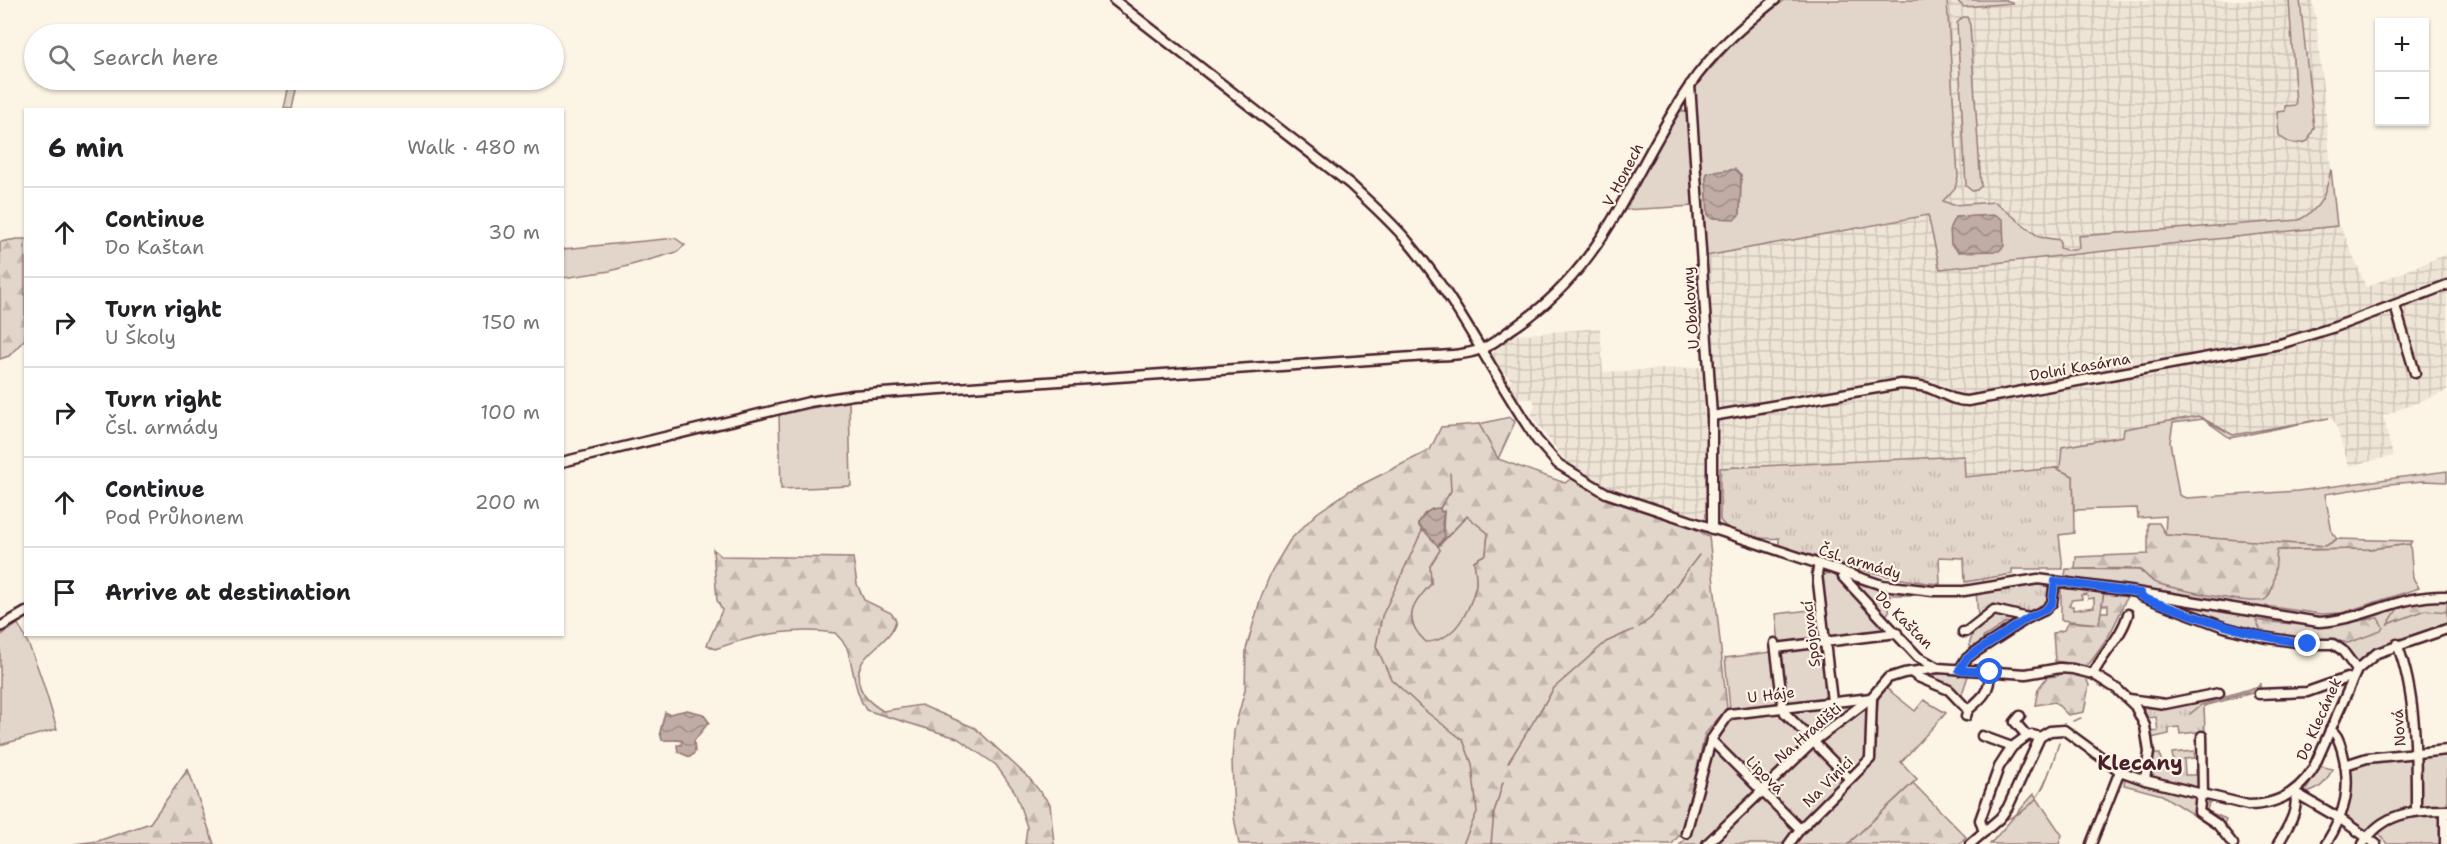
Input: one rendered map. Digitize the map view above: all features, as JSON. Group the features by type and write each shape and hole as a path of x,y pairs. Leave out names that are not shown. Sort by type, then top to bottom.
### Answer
{"street":[{"name":"Čsl. armády","path":"1114,0 1350,184 1381,213 1421,258 1529,427 1558,464 1606,493 1882,585 1933,591 1964,591 2024,580 2055,581 2319,622 2340,621 2417,596 2447,596"},
{"name":"V Honech","path":"1481,349 1545,305 1588,259 1610,226 1664,127 1690,85 1725,44 1775,0"},
{"name":"U Obalovny","path":"1690,85 1712,416 1712,529"},
{"name":"Dolní Kasárna","path":"1712,416 1901,384 1929,388 1947,398 1968,401 2280,344 2396,306 2447,285"},
{"path":"2396,306 2415,374"},
{"path":"564,462 809,402 852,395 1413,357 1481,349"},
{"name":"Spojovací","path":"1819,564 1817,574 1832,701"},
{"name":"Do Kaštan","path":"1844,572 1843,577 1918,657 1938,668 2026,674 2066,668 2093,674"},
{"path":"1959,670 1966,659 2052,604 2055,581"},
{"path":"2141,593 2140,596 2144,598 2224,627 2262,637 2308,644 2333,644 2342,650 2357,670"},
{"path":"1963,632 1994,610 2028,618"},
{"path":"0,627 24,613"},
{"path":"2128,614 2125,625 2104,653 2093,674 2128,699 2143,720 2149,752 2145,780"},
{"name":"Do Klecánek","path":"2040,737 2050,730 2064,730 2120,771 2145,780 2203,792 2238,804 2256,805 2283,799 2305,781 2313,769 2357,670 2377,653 2397,644 2447,629"},
{"path":"1850,779 1813,742 1783,707 1775,646 1897,633"},
{"name":"Nová","path":"2397,644 2408,676 2415,752 2416,810"},
{"name":"Na Hradišti","path":"1707,844 1813,742 1872,698 1888,678 1938,668"},
{"path":"1911,672 1949,690 1967,713 1988,690 1990,672"},
{"path":"2259,694 2307,692 2347,678 2352,679"},
{"path":"2128,699 2165,704 2219,693"},
{"name":"U Háje","path":"1686,833 1711,740 1729,714 1872,698"},
{"name":"Na Vinici","path":"1789,844 1800,829 1870,759 1872,698"},
{"path":"2020,716 2014,722 2027,736"},
{"path":"2326,844 2346,803 2348,776 2339,741 2336,734 2330,730"},
{"path":"1982,736 2012,747"},
{"path":"1970,844 1984,832 2000,818 2008,807 2040,737 2027,736 2012,747 1999,767 1980,820 1984,832"},
{"path":"2202,736 2203,792 2199,812 2217,824 2233,844"},
{"name":"Lipová","path":"1711,740 1800,829"},
{"path":"2346,765 2367,758 2447,750"},
{"path":"2091,844 2120,771"},
{"path":"2294,792 2339,818 2365,840 2376,844"},
{"path":"2278,844 2289,825 2295,808 2294,792"},
{"path":"2365,840 2372,830 2398,815 2416,810 2446,810 2445,844"}],"shaded area":[{"path":"1947,0 2312,0 2316,19 2337,226 2342,229 2366,287 2447,254 2447,391 2383,416 2393,456 2349,466 2335,423 2331,418 2233,435 2198,416 2123,436 2062,447 2060,467 1965,477 1964,456 1720,468 1719,414 1706,256 1928,215 1955,188 1958,177"},
{"path":"1600,328 1603,372 1703,367 1707,523 1601,488 1571,468 1531,416 1535,405 1533,399 1518,398 1509,386 1511,380 1491,357 1499,345 1513,335"}],"green space":[{"path":"1785,0 1947,0 1958,177 1955,188 1943,201 1953,205 1995,202 2039,237 2060,240 2060,248 2066,250 2079,248 2078,236 2299,220 2313,210 2322,199 2331,169 2337,226 1940,269 1928,215 1706,256 1695,86 1748,27","holes":["1738,172 1741,175 1740,214 1711,218 1708,214 1706,177"]},
{"path":"1956,0 2005,0 2014,3 1964,7"},
{"path":"2289,0 2300,0 2314,128 2308,141 2300,143 2289,142 2279,135 2277,112 2285,111 2285,106 2296,105"},
{"path":"1963,17 1967,17 1970,25 1981,186 1972,191 1966,186 1957,23"},
{"path":"288,90 296,90 292,108 284,108"},
{"path":"1680,110 1688,113 1694,206 1624,210"},
{"path":"675,238 685,245 677,252 610,271 564,278 564,249"},
{"path":"24,239 24,340 9,356 0,359 0,242"},
{"path":"849,400 851,486 781,489 779,415"},
{"path":"2198,416 2233,435 2329,418 2230,438 2203,419 2173,423 2170,442 2179,495 2186,498 2298,491 2447,471 2447,482 2389,484 2325,494 2332,533 2337,539 2326,546 2165,535 2166,516 2138,518 2137,508 2074,510 2073,476 2055,468 2060,467 2062,447 2123,436 2124,429"},
{"path":"1510,417 1515,422 1498,459 1479,424"},
{"path":"1479,424 1498,459 1565,483 1573,477 1611,501 1691,527 1709,536 1727,708 1705,734 1682,832 1672,844 1239,844 1234,817 1232,761 1234,731 1245,690 1246,649 1261,597 1272,570 1290,540 1317,513 1349,491 1430,450 1441,427","holes":["1432,509 1444,512 1443,530 1431,538 1429,534 1422,531 1418,524 1424,514","1467,516 1488,533 1486,554 1474,561 1476,582 1470,605 1460,623 1453,630 1445,636 1426,642 1414,626 1412,612 1431,584 1430,566 1440,550 1438,546"]},
{"path":"1964,456 1965,477 2055,468 2073,476 2074,533 2059,535 2063,569 2012,569 2012,574 1965,582 1964,558 1939,557 1940,584 1919,582 1858,569 1779,545 1779,538 1764,538 1738,533 1720,520 1720,468"},
{"path":"1467,516 1488,533 1486,554 1474,561 1476,582 1470,605 1453,631 1436,641 1426,643 1414,627 1412,612 1418,599 1431,584 1430,565 1440,550 1438,547"},
{"path":"2148,523 2159,523 2166,535 2326,546 2337,539 2412,541 2410,544 2369,549 2277,550 2272,589 2266,599 2259,601 2230,599 2176,588 2154,582 2142,571 2136,569 2075,569 2076,557 2148,554"},
{"path":"2410,544 2413,578 2419,588 2342,613 2321,614 2266,606 2265,609 2078,580 2065,576 2066,569 2140,570 2142,573 2271,591 2276,550 2369,549"},
{"path":"713,549 721,556 853,558 857,584 864,600 891,613 896,620 893,629 862,664 859,683 865,696 883,711 921,705 975,728 1029,778 1050,804 1054,844 1025,844 1027,827 1015,792 996,765 957,738 866,710 857,688 847,648 835,633 789,632 759,636 715,649 707,645 722,610 717,600"},
{"path":"1831,572 1858,596 1885,626 1882,631 1828,638 1820,576"},
{"path":"1853,580 1915,595 1890,595 1889,612 1886,615"},
{"path":"2048,586 2048,599 2045,604 2035,610 2016,612 2018,621 2013,624 2007,622 1984,637 1983,644 1973,649 1969,645 1978,618 1976,590"},
{"path":"2061,588 2104,592 2099,624 2061,620","holes":["2087,594 2088,599 2094,598 2094,607 2073,610 2073,606 2069,606 2072,600 2082,599 2081,595"]},
{"path":"2104,592 2127,595 2106,641 2087,666 2055,661 2053,633 2064,630 2068,622 2099,624 2101,612 2108,612 2108,605 2102,605"},
{"path":"2150,597 2318,626 2345,623 2420,600 2447,599 2447,626 2387,644 2356,663 2335,640 2309,641 2262,633 2225,623"},
{"path":"2420,600 2447,600 2447,612 2426,610 2388,624 2398,608"},
{"path":"1815,609 1817,609 1821,639 1779,644 1776,614 1810,610 1811,620 1816,620"},
{"path":"2378,618 2383,627 2381,631 2348,643 2335,640 2309,641 2262,633 2256,620 2287,624 2317,624"},
{"path":"18,624 36,662 57,729 0,745 0,636"},
{"path":"1822,646 1828,697 1787,702 1780,652"},
{"path":"1771,652 1777,703 1730,709 1725,658"},
{"path":"1938,671 1969,673 1961,697 1954,691 1920,676 1921,673"},
{"path":"2065,672 2085,676 2089,685 2084,712 2068,715 2055,702 2035,705 2038,689 2047,677"},
{"path":"2260,683 2260,691 2204,706 2205,731 2180,734 2179,727 2169,728 2169,734 2151,738 2150,732 2158,731 2156,717 2148,718 2142,706 2186,705 2230,695 2259,686"},
{"path":"1885,687 1915,711 1924,700 1946,713 1901,762 1917,779 1848,844 1794,844 1874,762 1878,700"},
{"path":"1855,703 1815,736 1791,713 1793,710"},
{"path":"1869,705 1867,759 1851,773 1819,742"},
{"path":"1778,712 1808,742 1762,787 1717,742 1731,718"},
{"path":"1814,748 1845,779 1801,825 1768,792"},
{"path":"1716,751 1755,792 1704,844 1680,844 1689,835 1710,755"},
{"path":"2194,751 2195,758 2184,759 2185,775 2196,775 2196,770 2199,769 2198,788 2150,778 2149,764 2152,754 2160,754 2162,767 2174,766 2172,753"},
{"path":"2447,754 2447,808 2419,808 2419,759 2422,755"},
{"path":"2414,756 2414,808 2370,830 2343,815 2349,803 2349,768 2371,761"},
{"path":"2320,766 2332,769 2320,787 2306,793 2305,792"},
{"path":"188,769 214,844 74,844 98,841 150,823"},
{"path":"2125,777 2209,802 2207,811 2226,819 2223,827 2215,829 2162,795 2124,785"},
{"path":"1913,783 1966,837 1959,844 1848,844"},
{"path":"2034,794 2062,835 2059,844 1990,844"},
{"path":"1762,797 1796,830 1782,844 1713,844"},
{"path":"2442,814 2443,844 2387,844 2376,830 2407,815"}],"water":[{"path":"1735,169 1741,175 1740,214 1735,219 1711,218 1708,214 1707,173"},
{"path":"1996,215 2003,220 2004,246 1999,251 1959,252 1951,245 1950,227 1955,217"},
{"path":"1440,508 1441,512 1444,511 1442,524 1445,536 1438,546 1418,524 1429,511"},
{"path":"687,710 703,714 709,722 694,741 695,752 690,757 678,752 677,745 681,745 682,741 662,740 660,732 665,712 669,714"}],"waterway":[{"path":"1440,508 1451,491 1450,473"},
{"path":"1422,531 1382,616 1376,646 1391,679 1424,710 1463,740 1472,764 1477,812 1463,844"},
{"path":"1639,627 1651,618 1699,555"},
{"path":"1508,763 1554,688 1606,642 1633,630"},
{"path":"2190,714 2201,705 2261,688"},
{"path":"2073,721 2081,718"},
{"path":"2004,820 2027,807 2042,790 2059,743"},
{"path":"1491,844 1494,813 1503,782"},
{"path":"1977,844 1982,839"}],"district":[{"name":"Klecany","path":"2140,763"}],"route":[{"path":"1990,672 1959,670 1966,659 1974,653 2028,618 2045,610 2052,603 2055,581 2141,593 2140,596 2144,598 2224,627 2286,642 2308,644"}]}
